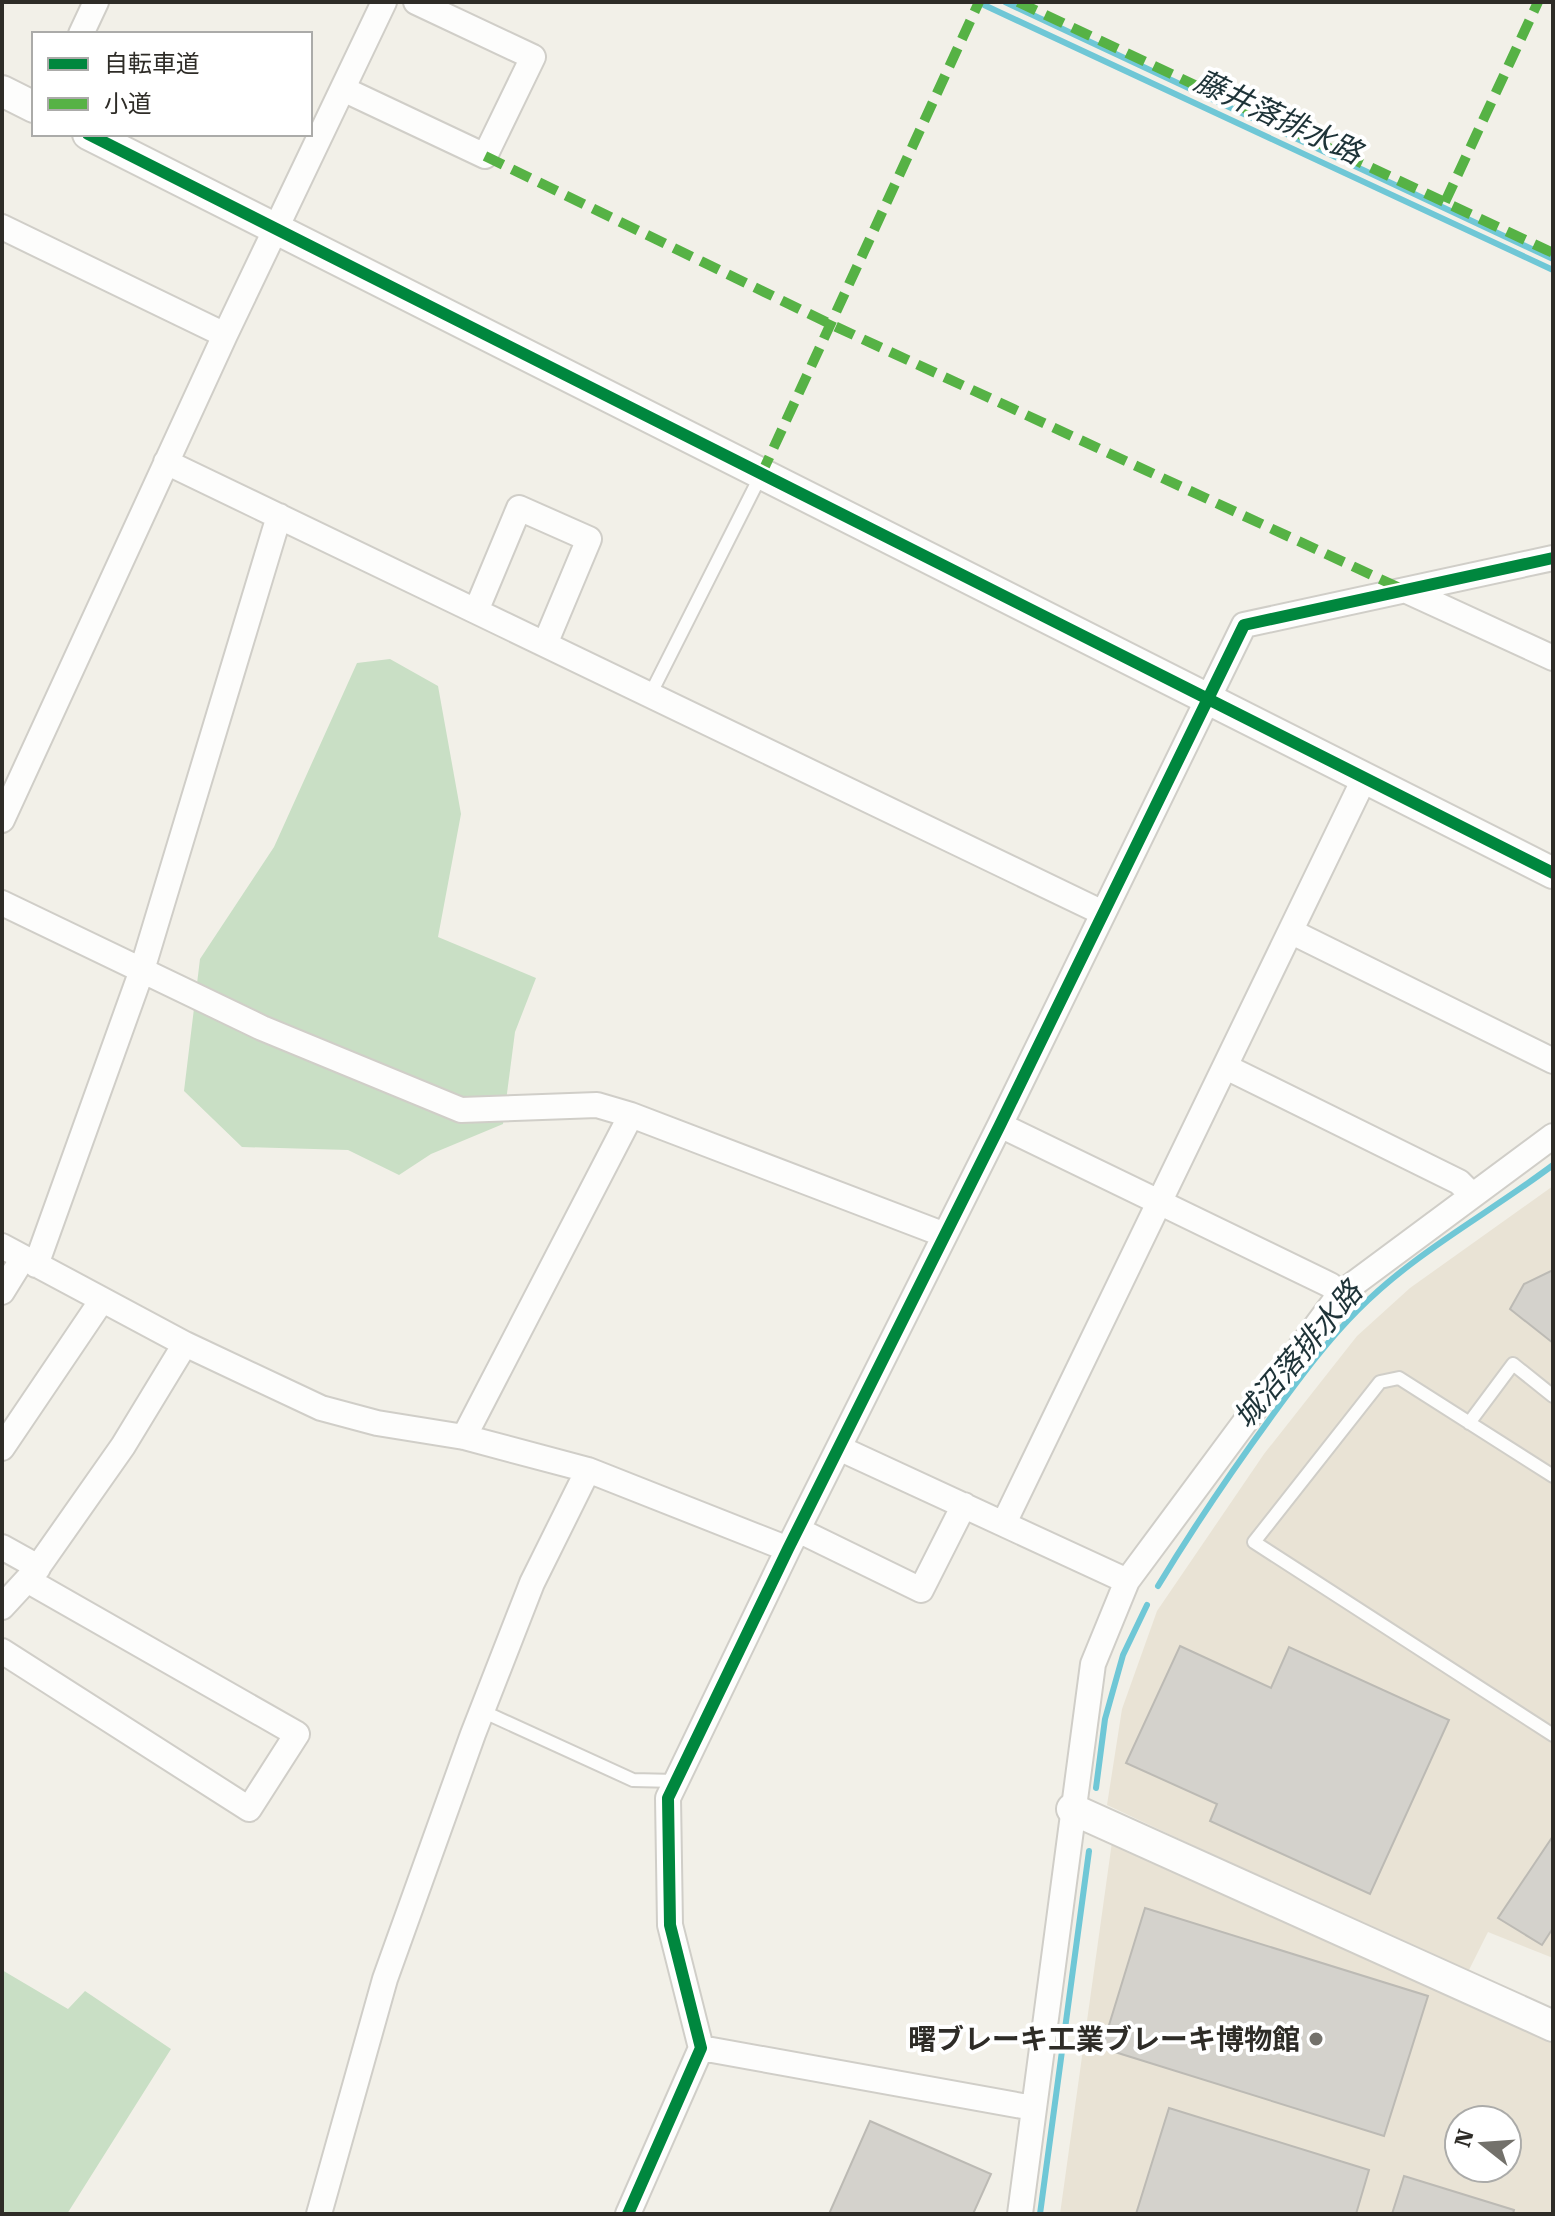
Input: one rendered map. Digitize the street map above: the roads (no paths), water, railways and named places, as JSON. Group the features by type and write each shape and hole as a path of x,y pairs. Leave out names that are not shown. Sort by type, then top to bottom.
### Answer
{"street":[{"path":"82,32 96,2"},
{"path":"2,820 225,335 384,2"},
{"path":"343,89 485,156 533,57 416,2"},
{"path":"2,91 32,106"},
{"path":"92,136 1553,873"},
{"path":"2,227 225,335"},
{"path":"166,462 1103,913"},
{"path":"476,611 519,508 589,539 545,644"},
{"path":"2,1292 21,1257 142,970 279,516"},
{"path":"628,2214 701,2048 670,1925 668,1798 1244,625 1553,558"},
{"path":"1405,590 1553,658"},
{"path":"1004,1523 1365,777"},
{"path":"2,903 262,1028 461,1110 597,1105 631,1115 945,1235"},
{"path":"1292,932 1553,1061"},
{"path":"1226,1067 1459,1182 1472,1195"},
{"path":"464,1437 631,1115"},
{"path":"1000,1125 1330,1285 1340,1294"},
{"path":"1020,2214 1093,1664 1127,1581 1340,1294 1553,1136"},
{"path":"21,1257 185,1344 321,1408 377,1423 464,1437 588,1470 793,1540 921,1590 964,1505"},
{"path":"2,1448 102,1300"},
{"path":"2,1607 32,1574 123,1446 185,1344"},
{"path":"839,1448 1127,1581"},
{"path":"319,2214 385,1979 532,1583 588,1470"},
{"path":"2,1547 32,1574 297,1734 249,1809 2,1651"},
{"path":"1072,1809 1553,2026"},
{"path":"701,2048 1033,2108"}],"lane":[{"path":"650,695 761,475"},
{"path":"1469,1423 1513,1364 1553,1396"},
{"path":"1553,1476 1399,1378 1380,1382 1254,1542 1553,1735"},
{"path":"482,1711 633,1780 676,1781"}],"waterway":[{"path":"1005,2 1553,259"},
{"name":"藤井落排水路","path":"984,5 1553,270"},
{"name":"城沼落排水路","path":"1158,1586 1261,1430 1347,1321 1403,1270 1553,1165"},
{"name":"城沼落排水路","path":"1096,1788 1105,1719 1123,1655 1147,1605"},
{"name":"城沼落排水路","path":"1040,2214 1089,1851"}],"place":[{"name":"曙ブレーキ工業ブレーキ博物館","path":"1316,2039"}]}
